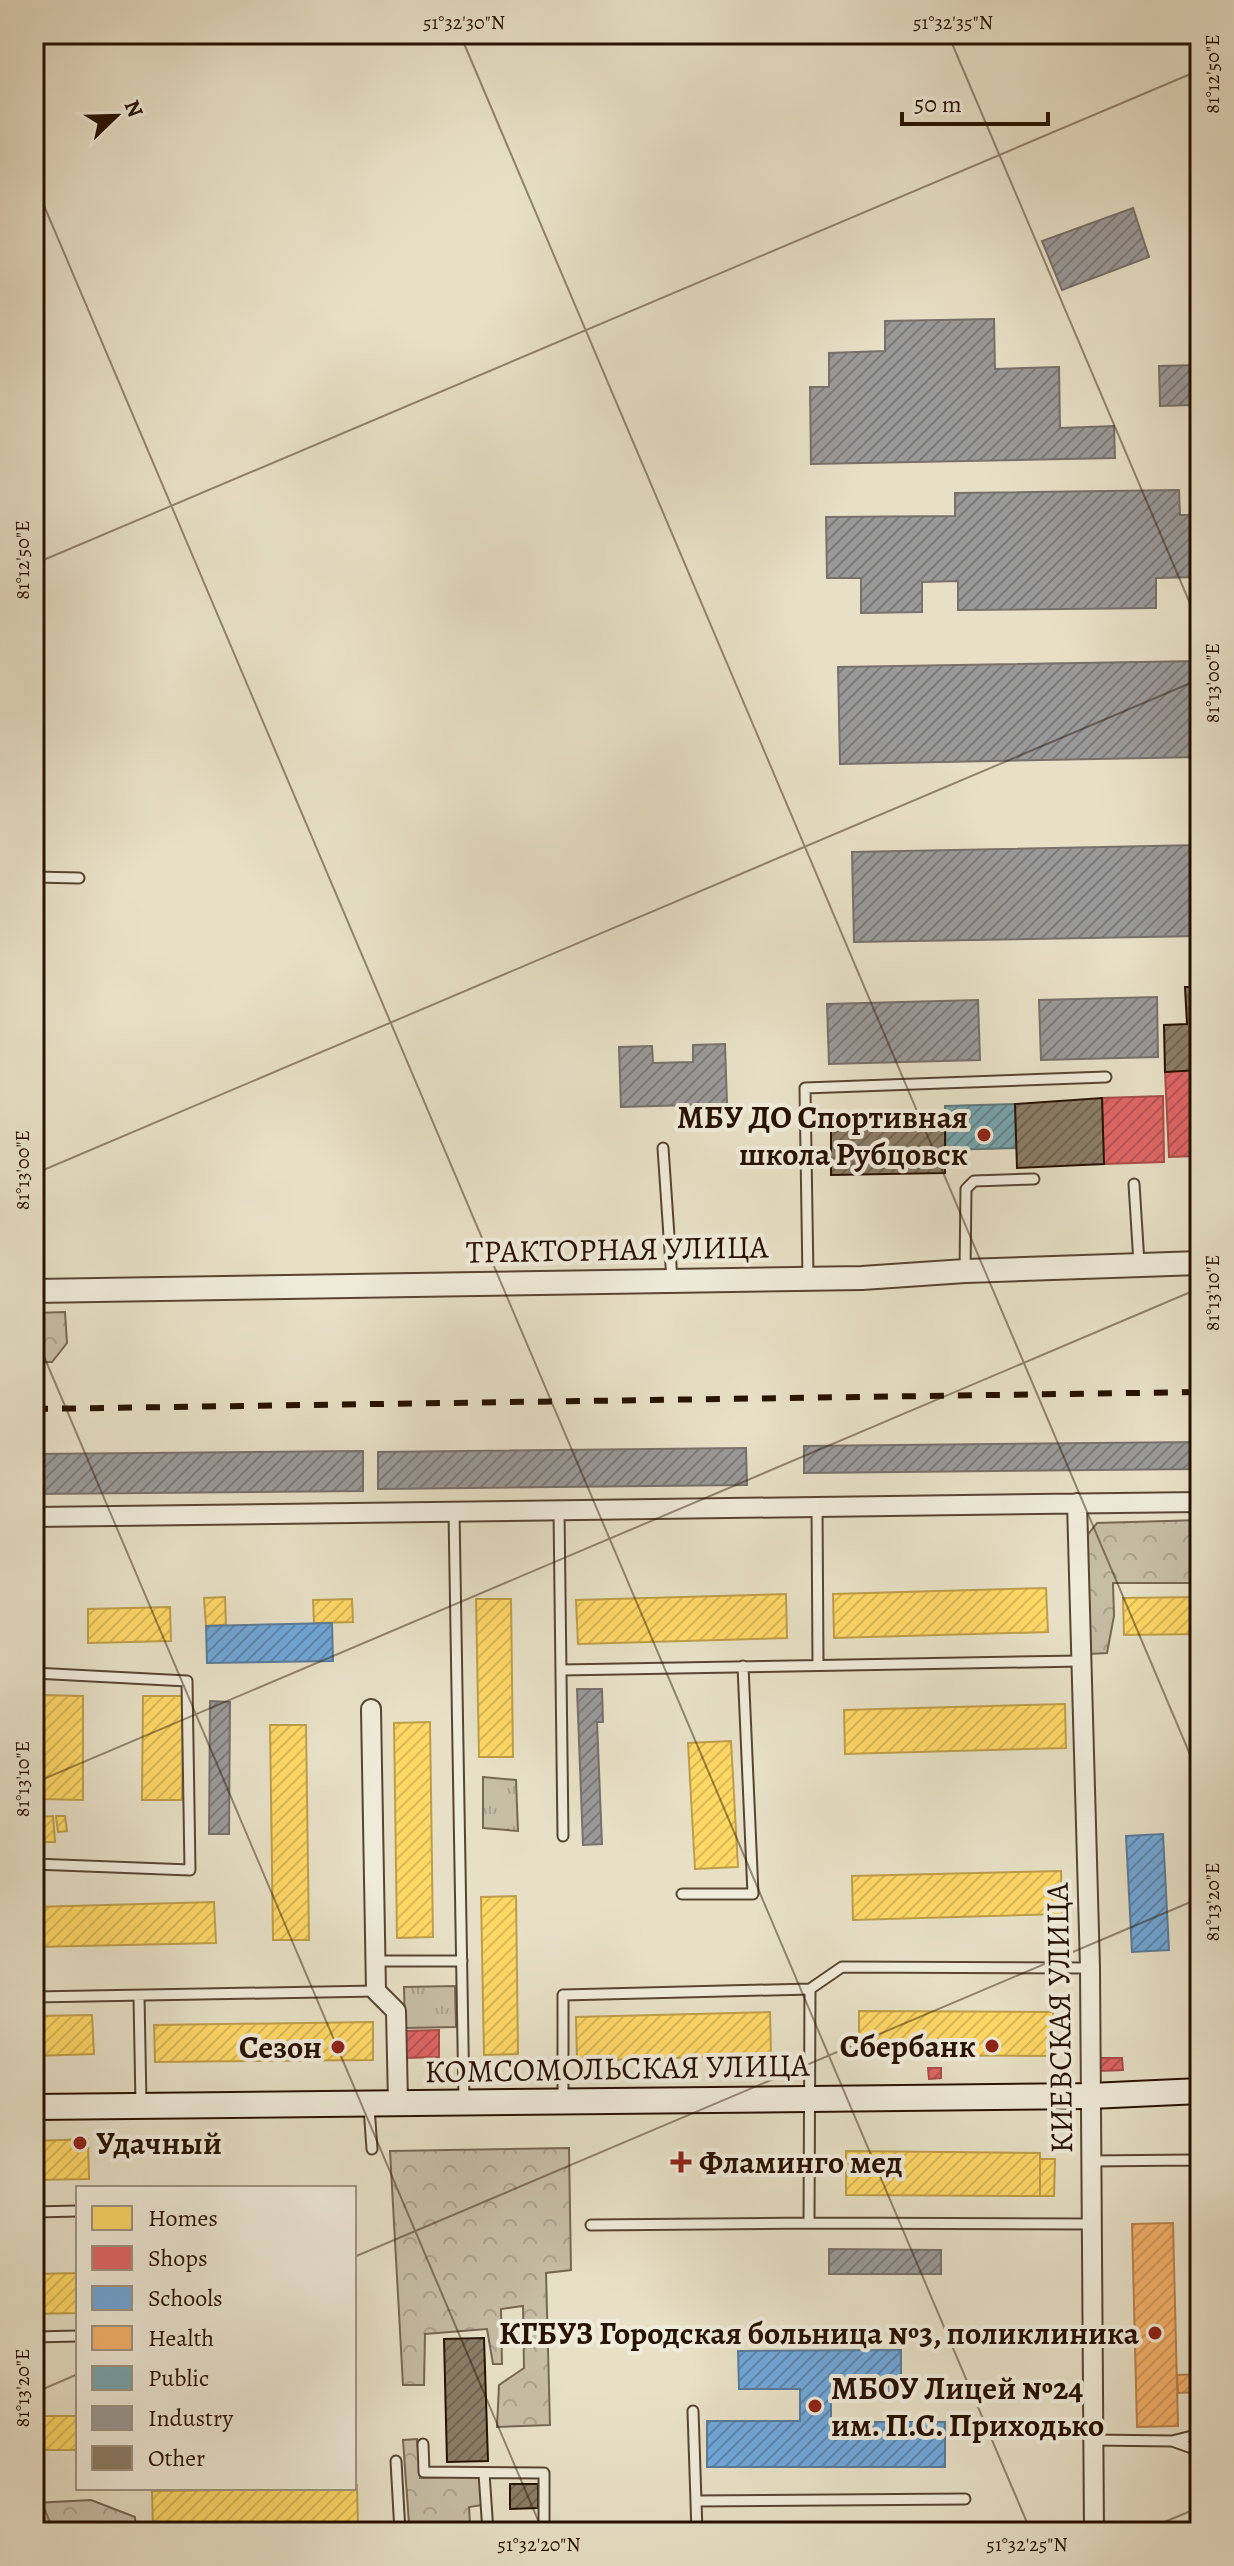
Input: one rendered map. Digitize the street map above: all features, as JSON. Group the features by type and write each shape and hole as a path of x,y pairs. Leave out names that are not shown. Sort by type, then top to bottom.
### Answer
{"main road":[{"name":"КОМСОМОЛЬСКАЯ УЛИЦА","path":"34,2107 1090,2096 1200,2091"}],"street":[{"name":"ТРАКТОРНАЯ УЛИЦА","path":"34,1291 862,1278 965,1271 1200,1263"},
{"path":"34,1517 1200,1502"},
{"name":"КИЕВСКАЯ УЛИЦА","path":"1077,1503 1090,1968 1094,2532"},
{"path":"371,1709 376,1991 396,2011 398,2103"}],"lane":[{"path":"34,877 79,878"},
{"path":"808,1278 805,1088 1106,1077"},
{"path":"663,1148 672,1280"},
{"path":"965,1271 966,1189 974,1181 1034,1179"},
{"path":"1134,1184 1139,1266"},
{"path":"817,1507 818,1664"},
{"path":"559,1511 563,1836"},
{"path":"454,1512 464,2102"},
{"path":"561,1670 1083,1661"},
{"path":"682,1894 753,1894 743,1666"},
{"path":"34,1673 187,1681 190,1870 34,1864"},
{"path":"376,1961 462,1961"},
{"path":"563,2100 563,1995 810,1989 842,1967 1090,1968"},
{"path":"809,2223 810,1989"},
{"path":"34,1997 376,1991"},
{"path":"139,1996 141,2106"},
{"path":"369,2103 372,2149"},
{"path":"1091,2161 1192,2160 1200,2165"},
{"path":"34,2212 76,2211"},
{"path":"591,2225 1092,2224"},
{"path":"34,2337 76,2336"},
{"path":"693,2411 697,2532"},
{"path":"1093,2440 1172,2441 1200,2434"},
{"path":"1172,2441 1200,2451"},
{"path":"423,2444 424,2472 544,2473 544,2532"},
{"path":"396,2461 400,2532"},
{"path":"484,2473 488,2532"},
{"path":"696,2501 965,2499"}],"green space":[{"path":"65,1312 67,1343 52,1362 34,1362 34,1313"},
{"path":"1200,1520 1200,1583 1113,1583 1114,1616 1107,1653 1089,1654 1086,1537 1097,1523"},
{"path":"483,1777 516,1780 518,1831 483,1828"},
{"path":"455,1986 456,2027 405,2028 404,1987"},
{"path":"569,2148 571,2270 546,2273 550,2425 497,2427 499,2385 524,2368 523,2306 501,2309 502,2364 493,2364 487,2329 425,2334 424,2385 403,2385 390,2151"},
{"path":"417,2439 420,2478 480,2476 483,2505 469,2507 470,2523 409,2524 403,2440"},
{"path":"91,2500 135,2517 136,2532 34,2532 34,2503"}],"building: Homes":[{"path":"1046,1588 1048,1632 834,1638 833,1594"},
{"path":"786,1594 787,1638 578,1644 576,1600"},
{"path":"225,1597 226,1625 206,1626 204,1598"},
{"path":"1200,1597 1200,1634 1124,1635 1123,1598"},
{"path":"352,1599 353,1622 314,1623 313,1600"},
{"path":"476,1599 511,1599 513,1757 479,1757"},
{"path":"170,1607 171,1641 88,1643 88,1609"},
{"path":"43,1695 83,1696 83,1800 43,1799"},
{"path":"143,1696 183,1696 182,1800 142,1800"},
{"path":"1065,1704 1066,1748 845,1754 844,1710"},
{"path":"430,1722 433,1937 397,1938 394,1723"},
{"path":"270,1725 306,1725 309,1940 273,1940"},
{"path":"731,1741 738,1867 695,1869 688,1743"},
{"path":"53,1816 55,1842 43,1842 42,1817"},
{"path":"56,1816 65,1816 67,1831 58,1832"},
{"path":"1061,1871 1062,1914 853,1920 852,1876"},
{"path":"516,1896 518,2054 484,2055 481,1897"},
{"path":"214,1902 216,1943 34,1947 34,1907"},
{"path":"859,2011 1053,2012 1053,2056 859,2055"},
{"path":"770,2012 771,2055 577,2061 576,2017"},
{"path":"92,2015 94,2054 34,2056 34,2016"},
{"path":"373,2022 373,2060 155,2062 154,2025"},
{"path":"88,2139 89,2179 34,2180 34,2141"},
{"path":"846,2151 1040,2153 1040,2196 846,2195"},
{"path":"1040,2159 1055,2159 1054,2196 1040,2196"},
{"path":"76,2273 76,2313 34,2314 34,2274"},
{"path":"34,2416 76,2416 76,2450 34,2450"},
{"path":"357,2485 358,2525 153,2531 152,2491 356,2490"}],"building: Shops":[{"path":"1191,1070 1195,1156 1169,1157 1165,1072"},
{"path":"1163,1096 1164,1162 1104,1164 1102,1098"},
{"path":"439,2030 439,2057 404,2058 403,2031"},
{"path":"1099,2058 1122,2058 1123,2070 1098,2071"},
{"path":"928,2068 941,2068 941,2078 929,2079"}],"building: Schools":[{"path":"332,1623 333,1661 207,1663 206,1626"},
{"path":"1163,1834 1169,1950 1132,1952 1126,1836"},
{"name":"МБОУ Лицей №24 им. П.С. Приходько","path":"901,2350 901,2392 831,2392 831,2422 945,2422 945,2467 707,2467 707,2421 800,2421 800,2389 739,2389 738,2351"}],"building: Health":[{"name":"КГБУЗ Городская больница №3, поликлиника","path":"1173,2223 1178,2426 1137,2427 1132,2224"},
{"path":"1200,2374 1200,2392 1178,2393 1177,2375"}],"building: Public":[{"path":"1015,1104 1016,1148 946,1150 945,1106"}],"building: Industry":[{"path":"1133,208 1149,257 1062,290 1042,241"},
{"path":"994,319 995,369 1059,367 1060,428 1114,426 1115,458 811,464 810,387 829,387 829,353 885,351 885,321"},
{"path":"1200,365 1200,441 1195,441 1194,405 1160,406 1159,366"},
{"path":"1179,490 1180,515 1200,515 1200,577 1156,578 1156,608 958,610 958,581 922,582 922,612 861,613 861,578 827,578 826,517 955,516 955,493"},
{"path":"1200,661 1200,757 840,764 838,667"},
{"path":"1200,845 1200,936 854,942 852,852"},
{"path":"1157,997 1158,1057 1041,1060 1039,1000"},
{"path":"978,1000 980,1060 829,1064 827,1004"},
{"path":"725,1044 727,1104 621,1107 619,1047 652,1046 653,1063 693,1062 693,1045"},
{"path":"1200,1442 1200,1469 804,1473 804,1446"},
{"path":"746,1448 747,1485 378,1489 378,1452"},
{"path":"363,1451 363,1491 34,1494 34,1454"},
{"path":"577,1689 602,1689 603,1722 597,1722 602,1844 583,1845"},
{"path":"210,1701 230,1702 229,1834 209,1834"},
{"path":"829,2249 941,2250 941,2274 829,2274"}],"building: Other":[{"path":"1185,987 1200,987 1200,1070 1165,1072 1164,1025 1187,1024"},
{"path":"1102,1098 1104,1164 1017,1168 1015,1104"},
{"path":"945,1115 945,1173 831,1175 831,1117"},
{"path":"484,2338 488,2461 447,2462 444,2339"},
{"path":"510,2484 538,2484 538,2508 510,2509"}],"railway":[{"path":"34,1409 1200,1392"}],"place":[{"name":"МБУ ДО Спортивная школа Рубцовск","path":"984,1135"},
{"name":"Сбербанк","path":"992,2046"},
{"name":"Сезон","path":"338,2047"},
{"name":"Удачный","path":"80,2143"},
{"name":"Фламинго мед","path":"681,2162"},
{"name":"КГБУЗ Городская больница №3, поликлиника","path":"1155,2333"},
{"name":"МБОУ Лицей №24 им. П.С. Приходько","path":"815,2406"}]}
